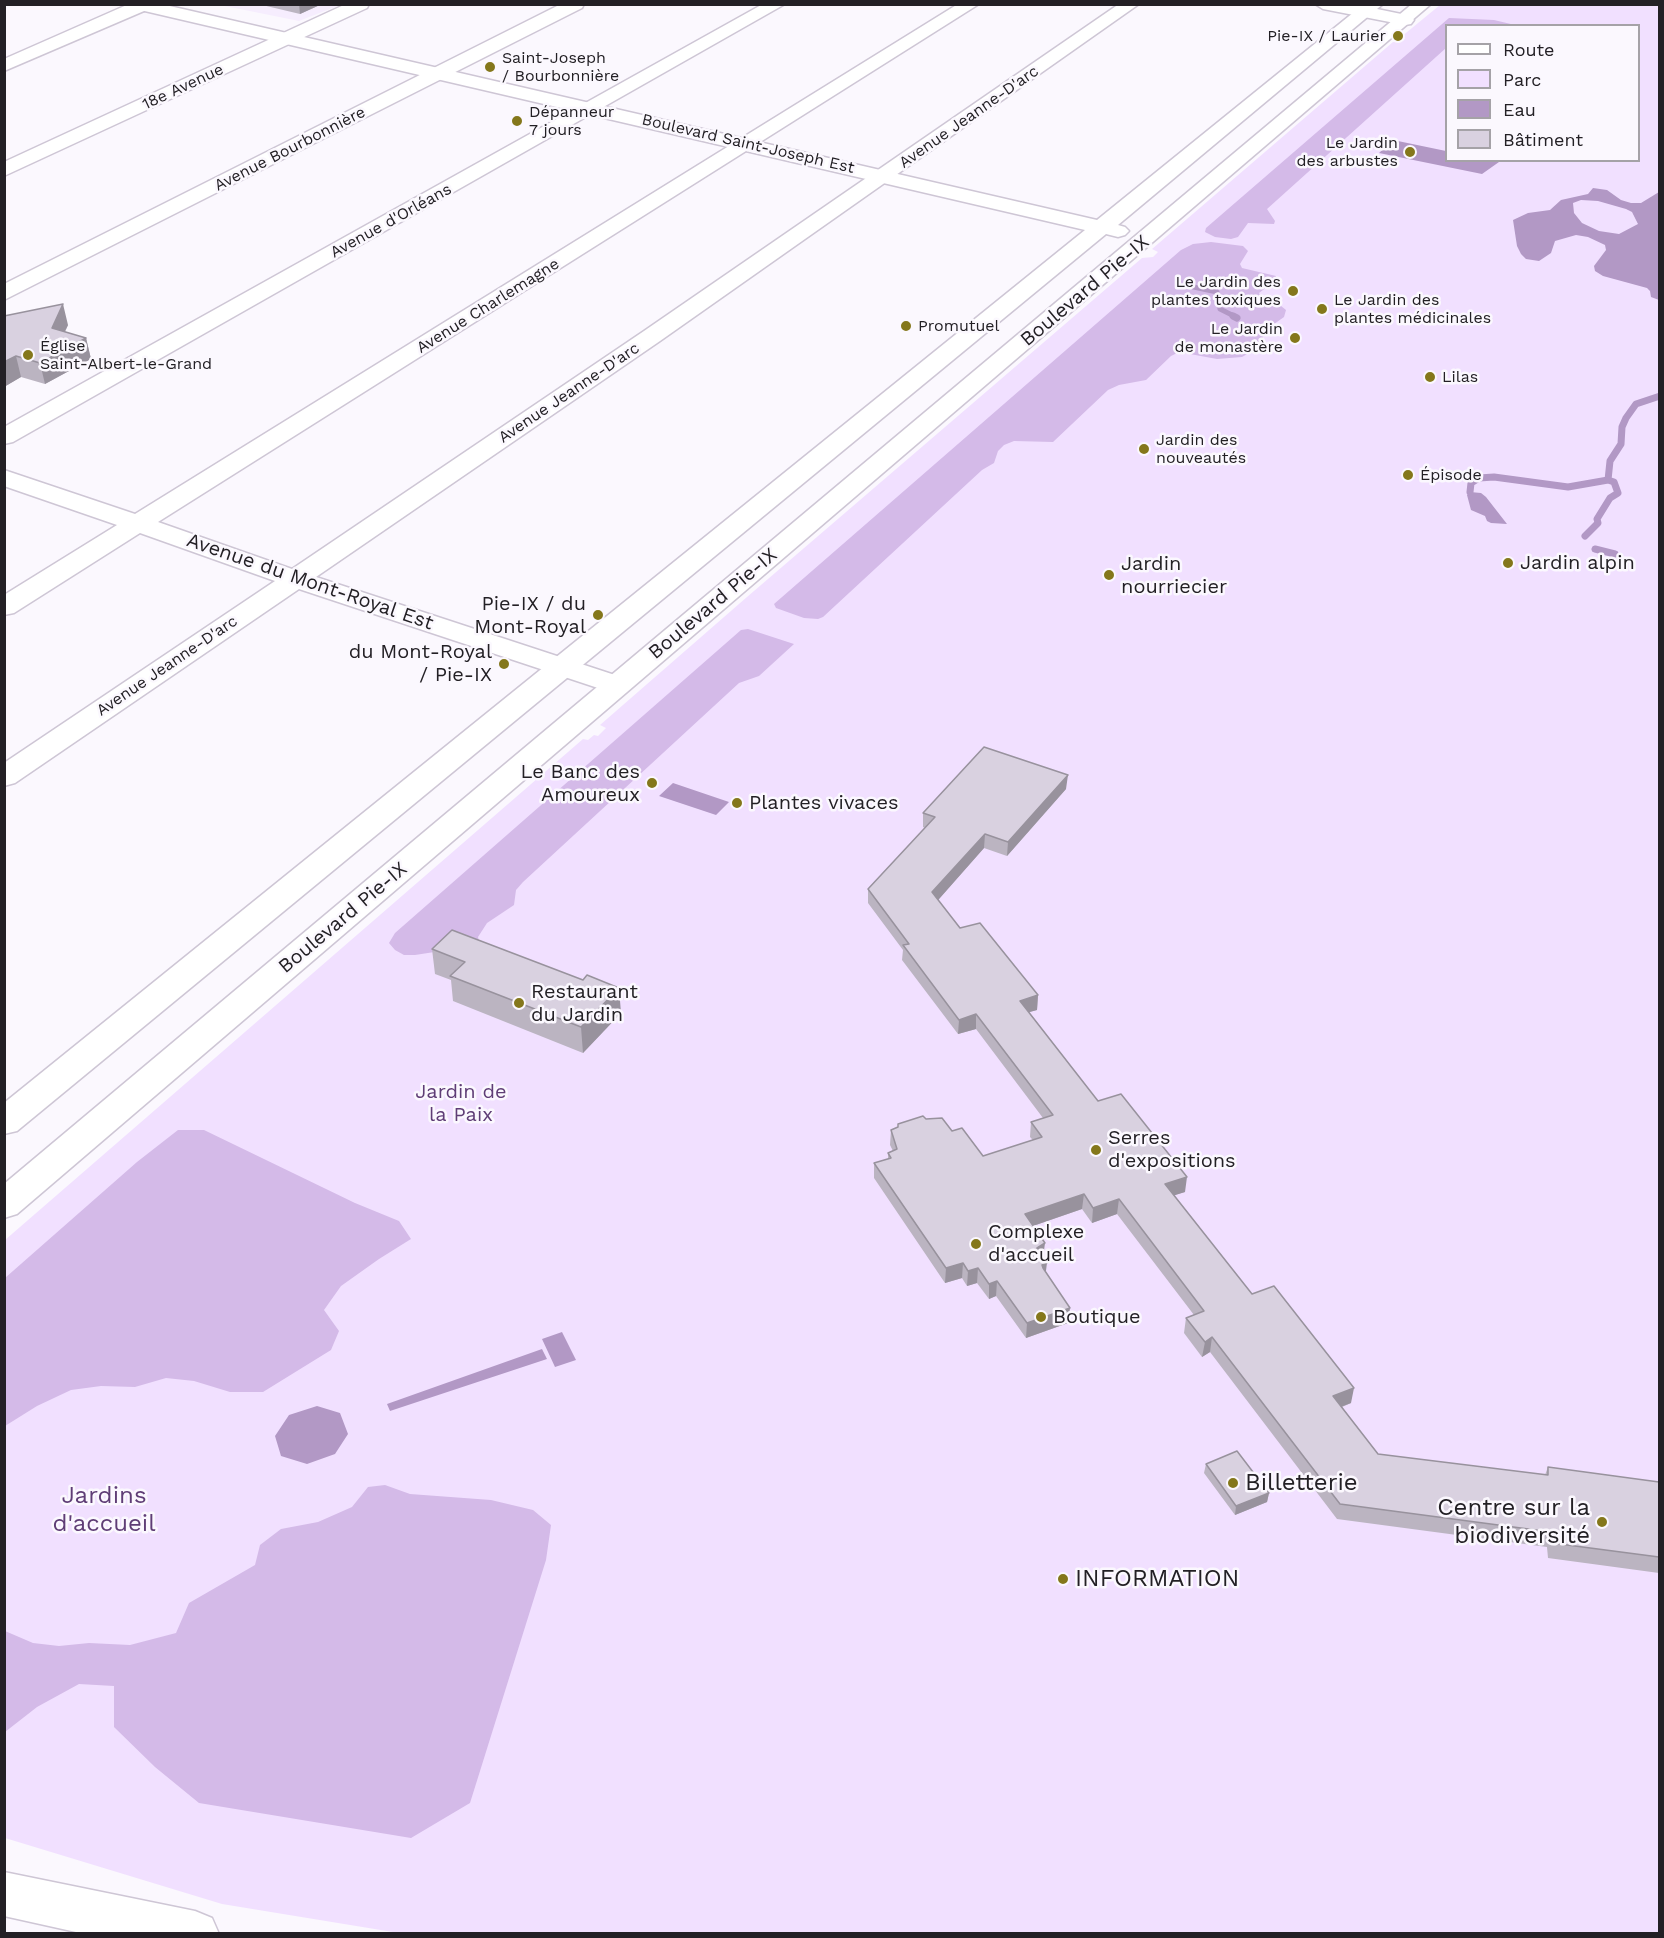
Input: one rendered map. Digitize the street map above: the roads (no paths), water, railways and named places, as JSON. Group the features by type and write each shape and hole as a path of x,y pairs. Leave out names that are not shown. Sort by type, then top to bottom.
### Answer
{"street":[{"name":"Boulevard Saint-Joseph Est","path":"195,4 306,30 448,69 1156,231"},
{"name":"18e Avenue","path":"4,170 361,4"},
{"name":"Avenue Bourbonnière","path":"4,293 576,4"},
{"name":"Avenue d'Orléans","path":"4,437 777,4"},
{"name":"Avenue Charlemagne","path":"4,607 971,4"},
{"name":"Avenue Jeanne-D'arc","path":"4,777 296,579 1131,4"},
{"path":"1323,4 1370,9 1405,20"},
{"name":"Boulevard Pie-IX","path":"4,1204 1423,4"},
{"name":"Boulevard Saint-Joseph Est","path":"141,5 287,39 448,69"},
{"path":"4,66 141,5"},
{"name":"Boulevard Pie-IX","path":"4,1122 1370,9"},
{"name":"Avenue du Mont-Royal Est","path":"4,477 296,579 617,685"},
{"path":"4,1894 195,1934"}],"water":[{"path":"1393,140 1445,151 1445,162 1499,162 1482,174 1379,153"},
{"path":"1593,188 1607,190 1621,200 1641,203 1659,192 1659,300 1651,297 1647,288 1603,276 1595,271 1594,266 1606,250 1605,245 1588,237 1576,235 1555,241 1551,253 1539,261 1526,259 1521,254 1517,246 1513,220 1528,213 1550,210 1561,200 1588,194","holes":["1581,200 1598,201 1632,212 1638,224 1619,234 1599,231 1582,223 1574,213 1573,203"]},
{"path":"1470,492 1481,493 1486,497 1507,524 1491,523 1485,516 1471,510 1467,495"},
{"path":"673,783 729,802 716,815 659,796"},
{"path":"562,1332 576,1360 555,1367 542,1339"},
{"path":"542,1349 547,1359 390,1411 387,1404"},
{"path":"317,1406 340,1413 348,1434 335,1454 307,1464 281,1456 275,1436 289,1415"}],"waterway":[{"path":"1189,286 1217,292 1220,309 1236,317"},
{"path":"1233,316 1237,318"},
{"path":"1608,480 1610,461 1621,444 1622,427 1626,418 1636,404 1660,396"},
{"path":"1470,492 1471,483 1479,478 1494,477 1568,487 1608,480"},
{"path":"1585,536 1598,523 1597,519 1610,498 1618,493 1614,482 1608,480"},
{"path":"1595,549 1615,554"}],"place":[{"name":"Pie-IX / Laurier","path":"1398,36"},
{"name":"Saint-Joseph / Bourbonnière","path":"490,67"},
{"name":"Dépanneur 7 jours","path":"517,121"},
{"name":"Le Jardin des arbustes","path":"1410,152"},
{"name":"Le Jardin des plantes toxiques","path":"1293,291"},
{"name":"Le Jardin des plantes médicinales","path":"1322,309"},
{"name":"Promutuel","path":"906,326"},
{"name":"Le Jardin de monastère","path":"1295,338"},
{"name":"Église Saint-Albert-le-Grand","path":"28,355"},
{"name":"Lilas","path":"1430,377"},
{"name":"Jardin des nouveautés","path":"1144,449"},
{"name":"Épisode","path":"1408,475"},
{"name":"Jardin alpin","path":"1508,563"},
{"name":"Jardin nourriecier","path":"1109,575"},
{"name":"Pie-IX / du Mont-Royal","path":"598,615"},
{"name":"du Mont-Royal / Pie-IX","path":"504,664"},
{"name":"Le Banc des Amoureux","path":"652,783"},
{"name":"Plantes vivaces","path":"737,803"},
{"name":"Restaurant du Jardin","path":"519,1003"},
{"name":"Serres d'expositions","path":"1096,1150"},
{"name":"Complexe d'accueil","path":"976,1244"},
{"name":"Boutique","path":"1041,1317"},
{"name":"Billetterie","path":"1233,1483"},
{"name":"Centre sur la biodiversité","path":"1602,1522"},
{"name":"INFORMATION","path":"1063,1579"}],"park label":[{"name":"Jardin de la Paix","path":"461,1104"},
{"name":"Jardins d'accueil","path":"104,1510"}]}
